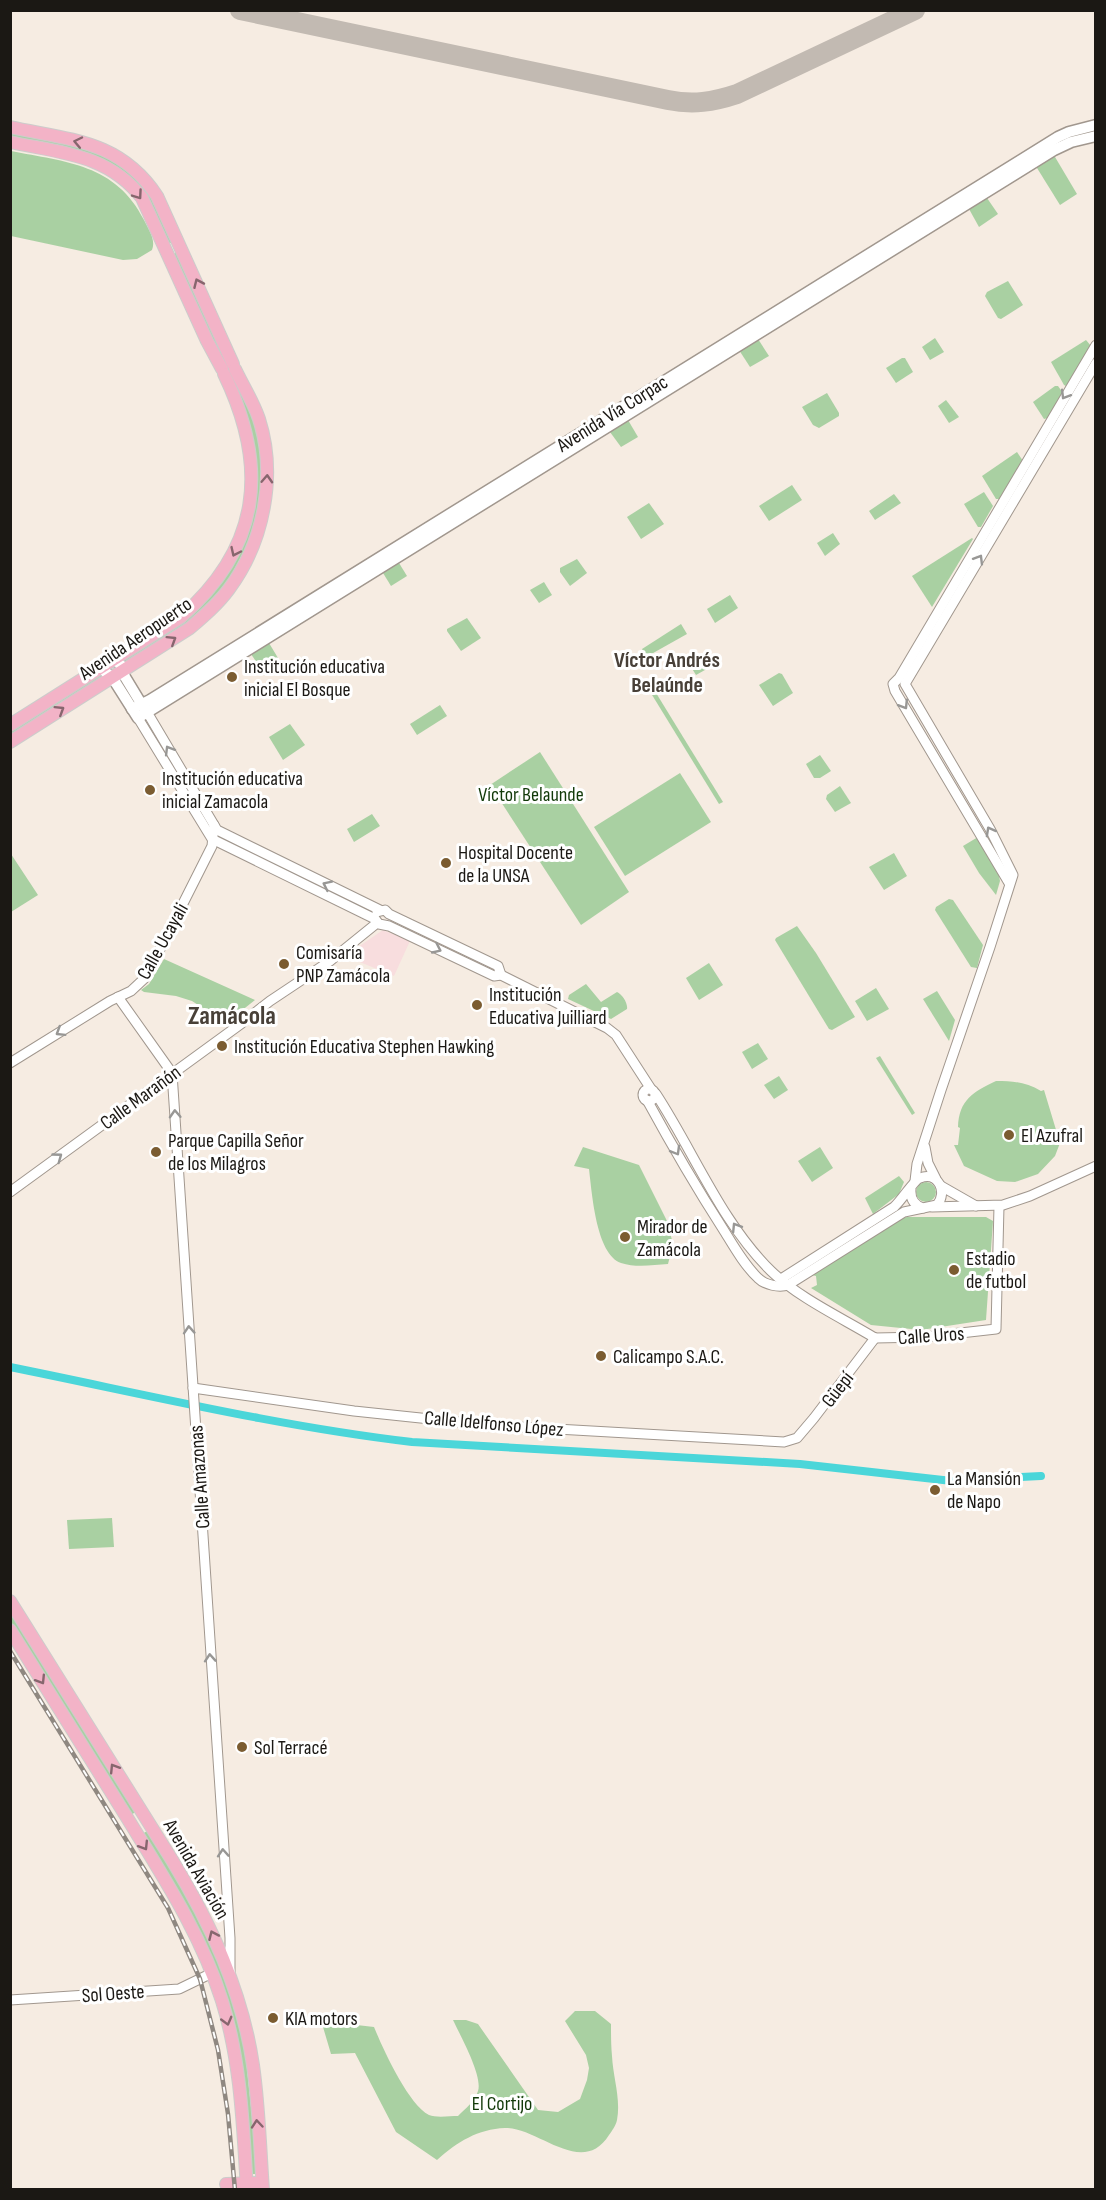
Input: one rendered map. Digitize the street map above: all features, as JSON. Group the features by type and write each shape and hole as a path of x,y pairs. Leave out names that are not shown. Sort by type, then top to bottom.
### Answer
{"main road":[{"name":"Avenida Vía Corpac","path":"140,711 1058,137 1095,125"},
{"name":"Avenida Aeropuerto","path":"10,127 99,147 115,154 137,171 157,196 221,336 229,369 232,396 245,426 251,471 250,493 238,544 231,560 201,600 181,617 10,725"},
{"name":"Avenida Vía Corpac","path":"140,711 1054,150 1071,142 1095,136"},
{"path":"10,142 91,160 110,168 130,184 142,198 207,341 207,347 229,369"},
{"name":"Avenida Aeropuerto","path":"10,742 190,628 205,616 229,589 249,554 262,514 267,472 262,430 249,394 229,369"},
{"path":"117,674 122,666 110,663 105,672 117,674 140,711"},
{"name":"Avenida Aviación","path":"10,1601 198,1903 229,1974 253,2066 263,2186"},
{"name":"Avenida Aviación","path":"10,1630 184,1912 212,1973 227,2020 236,2061 247,2186"},
{"path":"133,1827 145,1819"},
{"path":"226,2184 263,2186"}],"street":[{"path":"1009,883 893,684 899,678 1095,345"},
{"path":"928,1208 912,1199 917,1164 1013,875 905,684 1095,363"},
{"path":"140,711 214,825 223,833 498,966 501,975"},
{"path":"140,711 212,839 379,922 494,976 501,975 607,1028 616,1035 639,1070 711,1210 759,1279 781,1287 780,1279"},
{"name":"Calle Ucayali","path":"10,1064 131,991 142,981 161,951 212,846 214,825"},
{"path":"379,922 375,915 388,913"},
{"name":"Calle Marañón","path":"10,1192 270,1001 330,961 379,922"},
{"path":"118,997 172,1073"},
{"name":"Calle Amazonas","path":"172,1073 230,1938 229,1974"},
{"path":"650,1093 745,1242 780,1279 875,1338"},
{"path":"926,1142 925,1154 939,1183 942,1196 940,1201 928,1208"},
{"path":"759,1279 799,1278 904,1212 928,1208 999,1206 1030,1196 1095,1166"},
{"path":"780,1279 887,1211 903,1199 913,1185 923,1177 939,1183 978,1207"},
{"name":"Calle Uros","path":"875,1338 925,1337 996,1329 999,1206"},
{"path":"799,1278 798,1284 803,1295"},
{"name":"Güepí","path":"796,1438 875,1338"},
{"name":"Calle Idelfonso López","path":"193,1393 487,1425 784,1442 796,1438"},
{"name":"Sol Oeste","path":"10,2000 179,1989 212,1973"}],"shaded area":[{"path":"383,930 410,941 394,976 345,956"}],"green space":[{"path":"11,131 92,148 118,160 151,193 173,243 168,243 120,169 90,155 11,138"},
{"path":"11,151 70,163 104,176 133,201 151,235 152,250 137,259 123,260 11,236"},
{"path":"1055,157 1077,194 1060,205 1037,168 1037,165"},
{"path":"987,198 998,214 979,227 969,209"},
{"path":"176,252 230,362 222,365 173,255"},
{"path":"1008,281 1023,305 1001,319 998,318 985,296 987,292"},
{"path":"935,338 944,352 930,360 922,347"},
{"path":"758,339 769,356 750,367 739,350"},
{"path":"1086,340 1091,346 1066,386 1051,362"},
{"path":"905,358 913,372 896,383 886,368"},
{"path":"233,371 251,410 262,451 262,495 252,536 225,587 197,617 126,663 124,658 219,584 256,471 246,420 227,373"},
{"path":"1058,386 1063,393 1048,418 1044,419 1033,402"},
{"path":"827,393 839,416 819,428 813,425 802,407"},
{"path":"946,400 959,417 949,423 938,406"},
{"path":"628,420 638,437 621,447 610,432"},
{"path":"1017,452 1023,461 1000,499 996,499 982,476"},
{"path":"792,485 802,500 769,521 759,506"},
{"path":"984,492 993,506 981,527 978,527 964,504"},
{"path":"894,494 901,503 875,520 869,511"},
{"path":"649,503 664,524 641,539 627,517"},
{"path":"833,533 840,544 825,556 817,543"},
{"path":"973,539 932,607 912,576"},
{"path":"577,559 587,573 570,586 560,572 560,568"},
{"path":"399,563 407,576 391,586 383,573"},
{"path":"544,582 552,595 539,603 530,590"},
{"path":"730,595 738,608 715,623 707,609"},
{"path":"467,618 481,638 461,651 447,629"},
{"path":"681,624 687,634 646,657 642,649"},
{"path":"269,643 278,658 261,669 251,654"},
{"path":"716,653 721,661 696,675 691,667"},
{"path":"779,673 782,674 793,693 773,706 759,685"},
{"path":"99,674 103,676 11,737 11,730"},
{"path":"653,688 723,802 719,804 649,690"},
{"path":"440,705 447,716 417,735 410,724"},
{"path":"290,724 305,745 283,760 269,737"},
{"name":"Víctor Belaunde","path":"540,752 629,892 581,925 490,785"},
{"path":"820,755 831,771 820,778 814,778 806,764"},
{"path":"680,773 711,822 625,876 594,827"},
{"path":"840,786 851,803 835,812 826,799 827,795"},
{"path":"372,814 380,826 354,842 347,829"},
{"path":"978,837 998,870 1000,881 996,895 979,873 963,846"},
{"path":"894,853 907,876 884,890 869,867"},
{"path":"11,854 38,895 10,912"},
{"path":"949,899 953,900 983,945 977,968 971,967 935,910"},
{"path":"797,926 855,1017 832,1030 829,1029 775,940"},
{"path":"164,959 255,1000 226,1023 192,1001 141,990 149,984"},
{"path":"709,963 723,985 699,1000 686,978"},
{"path":"586,984 601,1002 619,993 626,1002 627,1009 611,1019 568,999 569,995"},
{"path":"876,988 889,1009 867,1021 855,1001"},
{"path":"937,991 955,1020 949,1041 923,999"},
{"path":"758,1043 768,1059 752,1069 742,1052"},
{"path":"880,1056 915,1113 912,1115 876,1058"},
{"path":"779,1076 788,1090 774,1099 764,1085"},
{"name":"El Azufral","path":"996,1081 1019,1083 1044,1090 1060,1143 1055,1156 1038,1174 1015,1182 997,1181 964,1166 954,1145 958,1145 959,1118 964,1103 974,1093"},
{"path":"583,1147 639,1165 667,1221 673,1244 668,1264 644,1266 621,1263 606,1248 597,1222 589,1169 574,1166"},
{"path":"820,1147 833,1168 812,1182 798,1161"},
{"path":"899,1176 904,1182 899,1194 873,1214 865,1198"},
{"path":"926,1182 933,1185 936,1192 933,1199 926,1202 919,1199 916,1192 919,1185"},
{"path":"986,1217 993,1221 986,1320 921,1330 871,1325 811,1288 817,1285 816,1276 812,1275 897,1219"},
{"path":"112,1518 114,1547 69,1549 67,1520"},
{"path":"10,1608 137,1811 131,1815 11,1622"},
{"path":"149,1830 189,1895 228,1985 245,2050 258,2174 251,2174 228,2010 142,1834"},
{"name":"El Cortijo","path":"575,2011 595,2011 611,2024 617,2096 618,2112 614,2128 598,2147 586,2152 559,2147 518,2130 505,2128 486,2131 468,2138 437,2160 396,2132 355,2053 331,2054 323,2027 348,2024 374,2027 397,2075 413,2100 429,2115 443,2117 458,2116 477,2095 479,2084 474,2066 453,2020 466,2020 478,2024 538,2110 558,2112 580,2099 587,2080 589,2068 586,2055 565,2021"}],"waterway":[{"path":"10,1367 260,1418 412,1442 800,1464 952,1481"},
{"path":"962,1480 1041,1476"}],"taxiway":[{"path":"240,10 677,102 711,101 737,94 915,10"}],"railway":[{"path":"10,1651 168,1908 200,1979 218,2050 228,2114 235,2190"}],"place":[{"name":"Institución educativa inicial El Bosque","path":"232,677"},
{"name":"Institución educativa inicial Zamacola","path":"150,790"},
{"name":"Hospital Docente de la UNSA","path":"446,863"},
{"name":"Comisaría PNP Zamácola","path":"284,964"},
{"name":"Institución Educativa Juilliard","path":"477,1005"},
{"name":"Institución Educativa Stephen Hawking","path":"222,1046"},
{"name":"El Azufral","path":"1009,1135"},
{"name":"Parque Capilla Señor de los Milagros","path":"156,1152"},
{"name":"Mirador de Zamácola","path":"625,1237"},
{"name":"Estadio de futbol","path":"954,1270"},
{"name":"Calicampo S.A.C.","path":"601,1356"},
{"name":"La Mansión de Napo","path":"935,1490"},
{"name":"Sol Terracé","path":"242,1747"},
{"name":"KIA motors","path":"273,2018"}],"district":[{"name":"Víctor Andrés Belaúnde","path":"667,672"},
{"name":"Zamácola","path":"232,1015"}]}
